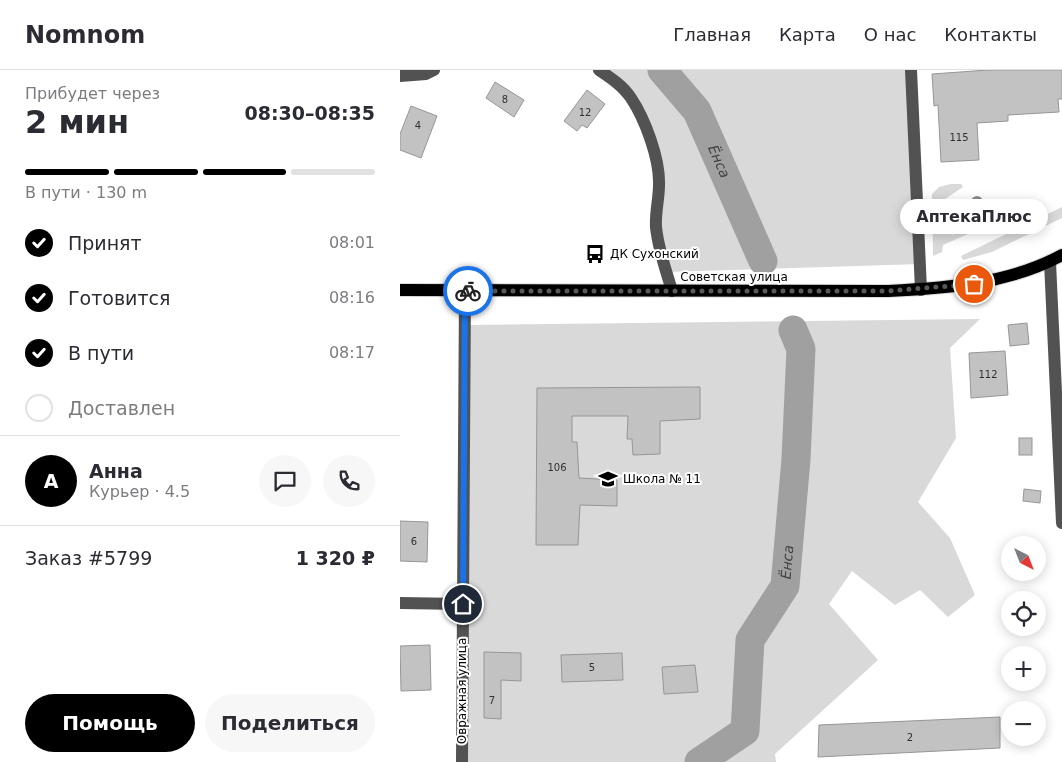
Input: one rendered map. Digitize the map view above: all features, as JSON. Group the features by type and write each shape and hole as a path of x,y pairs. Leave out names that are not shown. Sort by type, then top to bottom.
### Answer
{"main road":[{"name":"Советская улица","path":"400,290 921,290 974,284 1013,275 1056,259"}],"street":[{"path":"400,76 426,74 434,70"},
{"path":"599,70 618,83 630,97 642,119 654,153 658,168 659,185 656,227 658,243 672,291"},
{"path":"911,70 921,290"},
{"path":"1056,259 1062,523"},
{"name":"Овражная улица","path":"462,762 465,291"},
{"path":"400,603 463,604"}],"shaded area":[{"path":"599,70 910,70 920,264 666,272 658,243 659,185 642,119"},
{"path":"961,184 963,187 939,203 943,215 948,222 960,216 963,220 952,225 952,235 975,225 977,230 943,245 942,252 933,256 932,194 939,187"},
{"path":"1062,207 1062,218 992,252 963,260 961,256"},
{"path":"980,319 950,348 956,438 918,502 950,538 975,595 948,617 920,590 895,605 852,571 829,604 878,660 775,754 776,762 462,762 465,325"}],"building":[{"path":"988,70 1062,70 1062,99 1058,99 1059,112 1008,115 1008,121 977,123 979,160 941,162 938,105 934,106 932,74"},
{"path":"495,82 524,100 514,117 486,98"},
{"path":"587,90 605,104 587,128 582,125 577,131 564,121"},
{"path":"411,106 437,116 421,158 400,150 400,134"},
{"path":"1027,323 1029,344 1010,346 1008,325"},
{"path":"1005,351 1008,395 971,398 969,353"},
{"path":"700,387 700,419 660,421 660,454 633,455 632,439 627,439 628,416 572,416 572,442 577,442 579,478 617,480 617,506 580,505 578,545 536,545 537,388"},
{"path":"1019,438 1032,438 1032,455 1019,455"},
{"path":"1024,489 1041,491 1040,503 1023,501"},
{"path":"400,521 428,522 427,562 400,561"},
{"path":"430,645 431,690 401,691 400,646"},
{"path":"484,652 521,653 521,681 501,680 501,719 484,718"},
{"path":"622,653 623,680 562,682 561,655"},
{"path":"695,665 698,692 664,694 662,667"},
{"path":"1000,717 1000,748 818,757 819,725"}],"waterway":[{"name":"Ёнса","path":"662,70 697,111 763,261"},
{"name":"Ёнса","path":"699,762 745,731 750,640 785,586 796,459 801,349 793,330"}],"way so far":[{"path":"468,291 888,291 921,290 974,284"}],"place":[{"name":"ДК Сухонский","path":"595,254"},
{"name":"АптекаПлюс","path":"974,284"},
{"name":"Школа № 11","path":"608,479"}],"route":[{"path":"463,604 465,291 468,291"}]}
